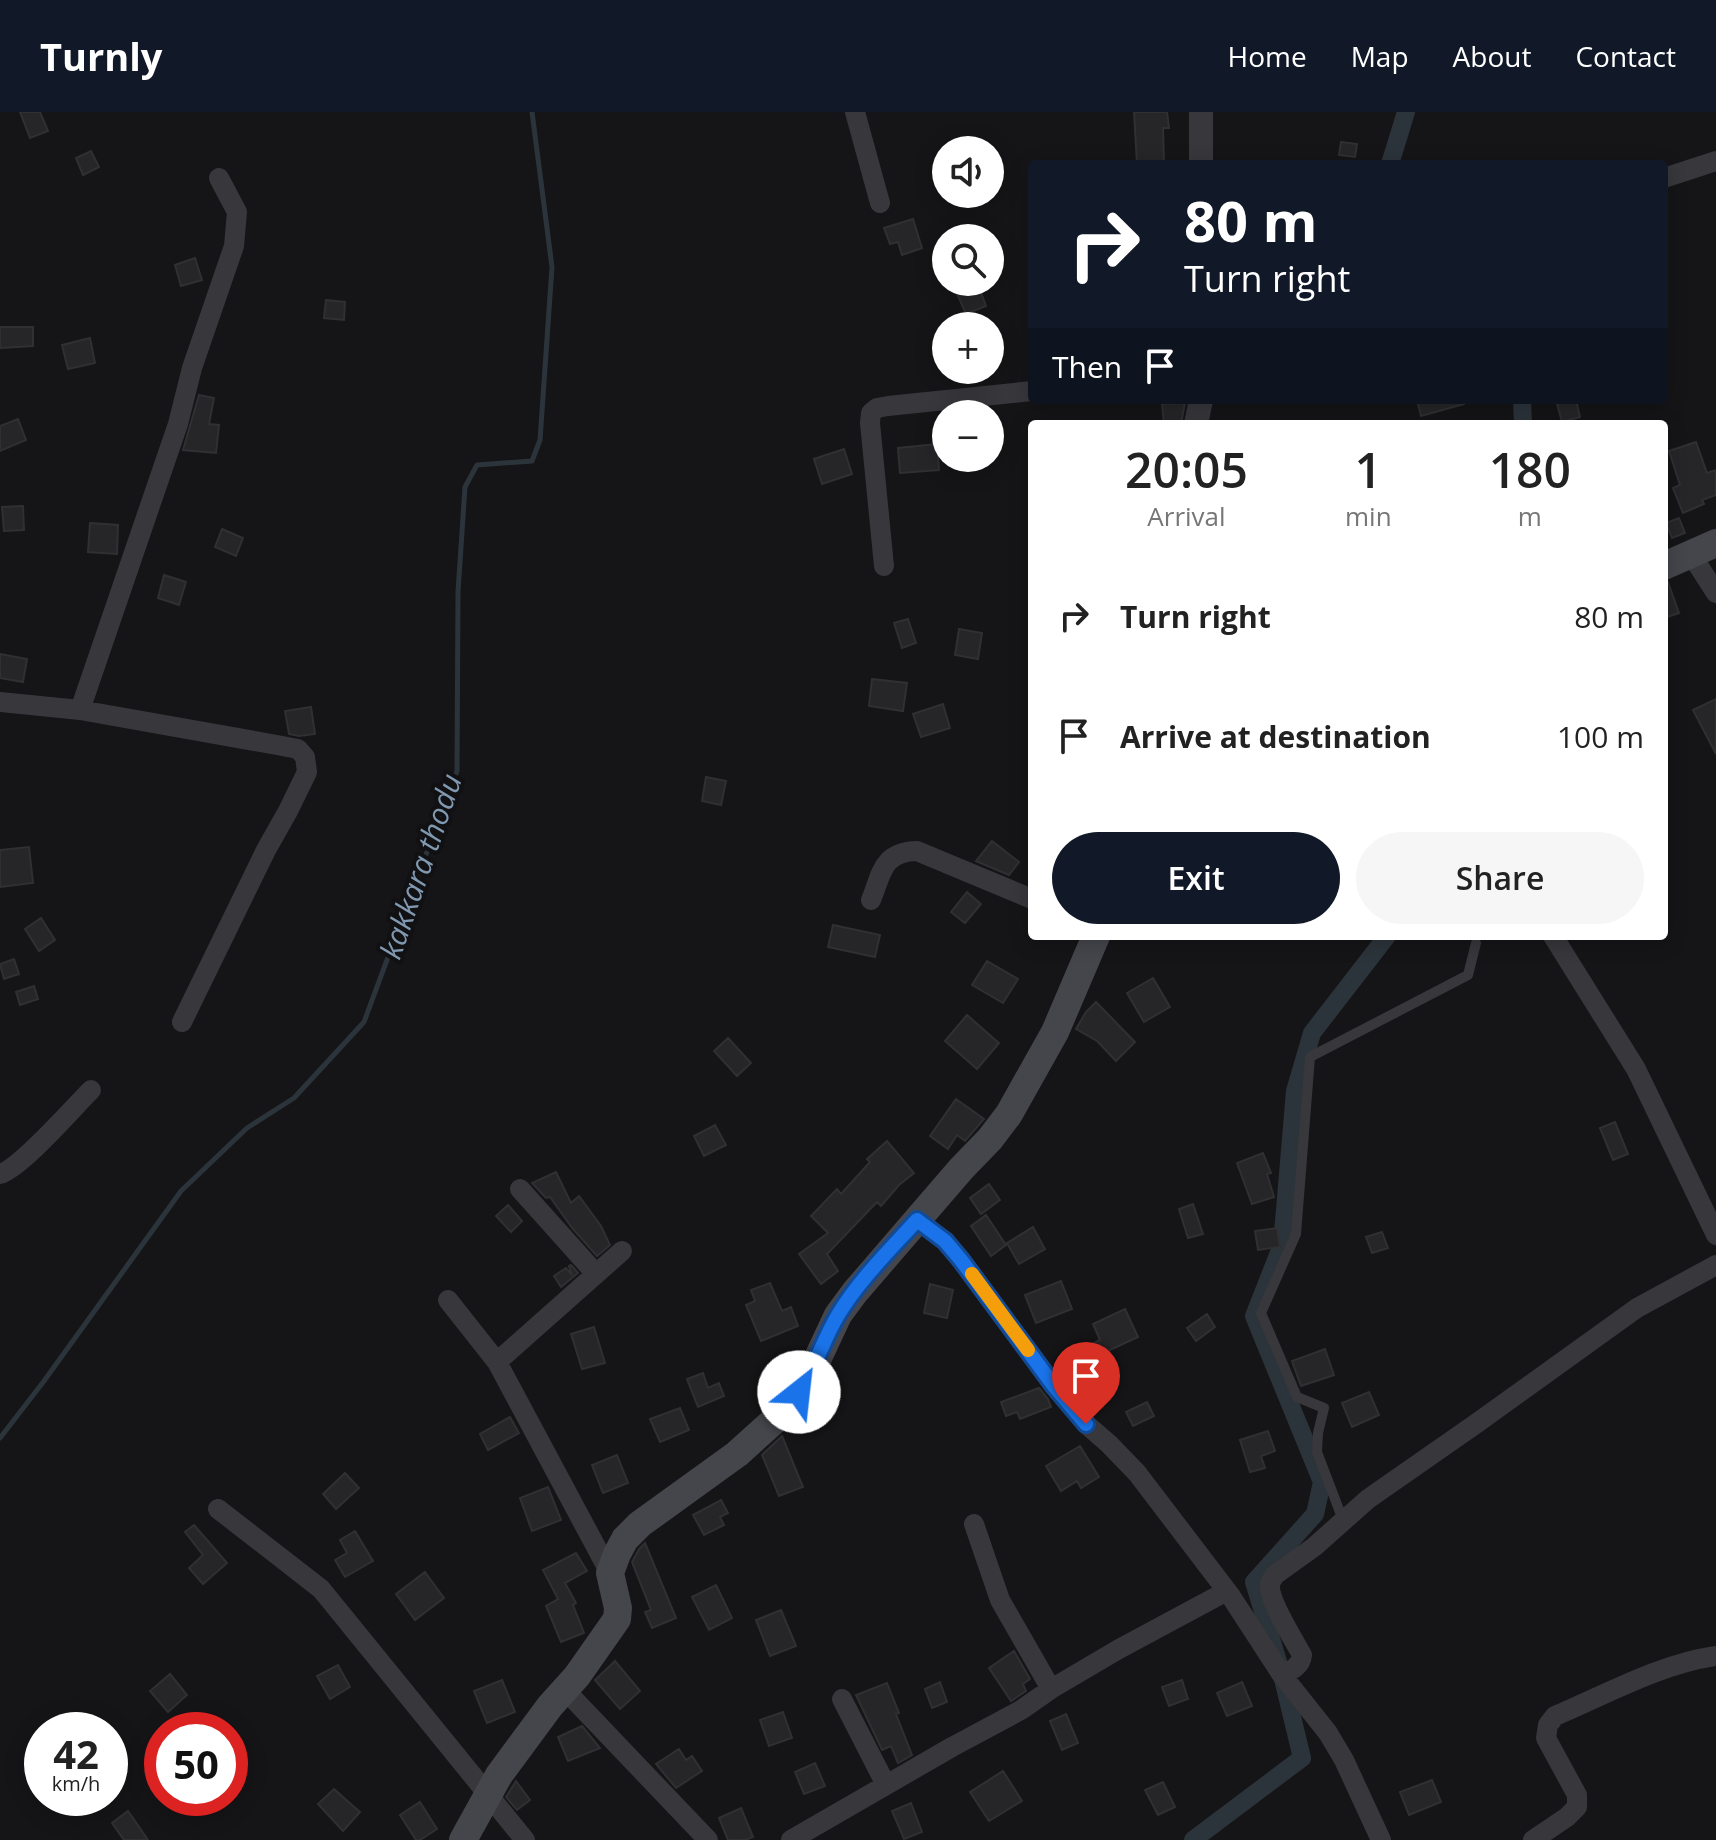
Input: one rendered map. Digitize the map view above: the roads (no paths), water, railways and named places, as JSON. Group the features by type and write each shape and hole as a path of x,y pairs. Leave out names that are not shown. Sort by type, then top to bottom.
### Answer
{"main road":[{"path":"1677,561 1716,543"},
{"path":"463,1840 499,1775 577,1676 617,1619 618,1608 610,1573 625,1539 640,1524 737,1454 788,1408 809,1377 838,1315 855,1292 1009,1114 1055,1032 1094,940"}],"street":[{"path":"855,112 880,203"},
{"path":"1201,112 1201,160"},
{"path":"1668,177 1716,161"},
{"path":"80,710 178,424 192,368 234,246 237,212 219,178"},
{"path":"884,566 871,413 888,406 1028,391"},
{"path":"1677,561 1698,565 1716,593"},
{"path":"0,702 80,710 298,749 305,757 307,772 182,1022"},
{"path":"871,900 886,864 892,856 904,851 917,851 1028,897"},
{"path":"1555,940 1636,1069 1716,1235"},
{"path":"0,1174 8,1172 26,1156 91,1090"},
{"path":"520,1189 596,1274"},
{"path":"917,1220 945,1241 961,1260 1054,1386 1086,1424 1137,1473 1227,1591 1282,1675 1328,1733 1381,1840"},
{"path":"497,1362 622,1251"},
{"path":"1282,1675 1295,1668 1302,1655 1270,1590 1275,1575 1314,1547 1368,1499 1637,1308 1716,1265"},
{"path":"448,1300 497,1362 610,1573"},
{"path":"218,1509 321,1589 525,1840"},
{"path":"974,1524 1000,1600 1051,1689"},
{"path":"791,1840 1021,1710 1119,1649 1227,1591"},
{"path":"1533,1840 1577,1807 1577,1795 1546,1738 1548,1725 1555,1716 1654,1673 1692,1659 1716,1656"},
{"path":"565,1690 708,1840"},
{"path":"842,1699 886,1785"}],"lane":[{"path":"1343,1520 1317,1452 1324,1408 1297,1397 1261,1313 1296,1234 1310,1057 1468,975 1476,943"}],"waterway":[{"name":"kakkara thodu","path":"0,1438 181,1191 247,1128 294,1098 364,1022 457,771 458,592 465,487 477,465 532,461 540,440 552,267 532,112"},
{"path":"1391,160 1406,112"},
{"path":"1522,404 1523,420"},
{"path":"1193,1840 1302,1758 1282,1675 1254,1582 1315,1514 1322,1482 1254,1316 1282,1245 1295,1091 1312,1033 1384,940"}]}
